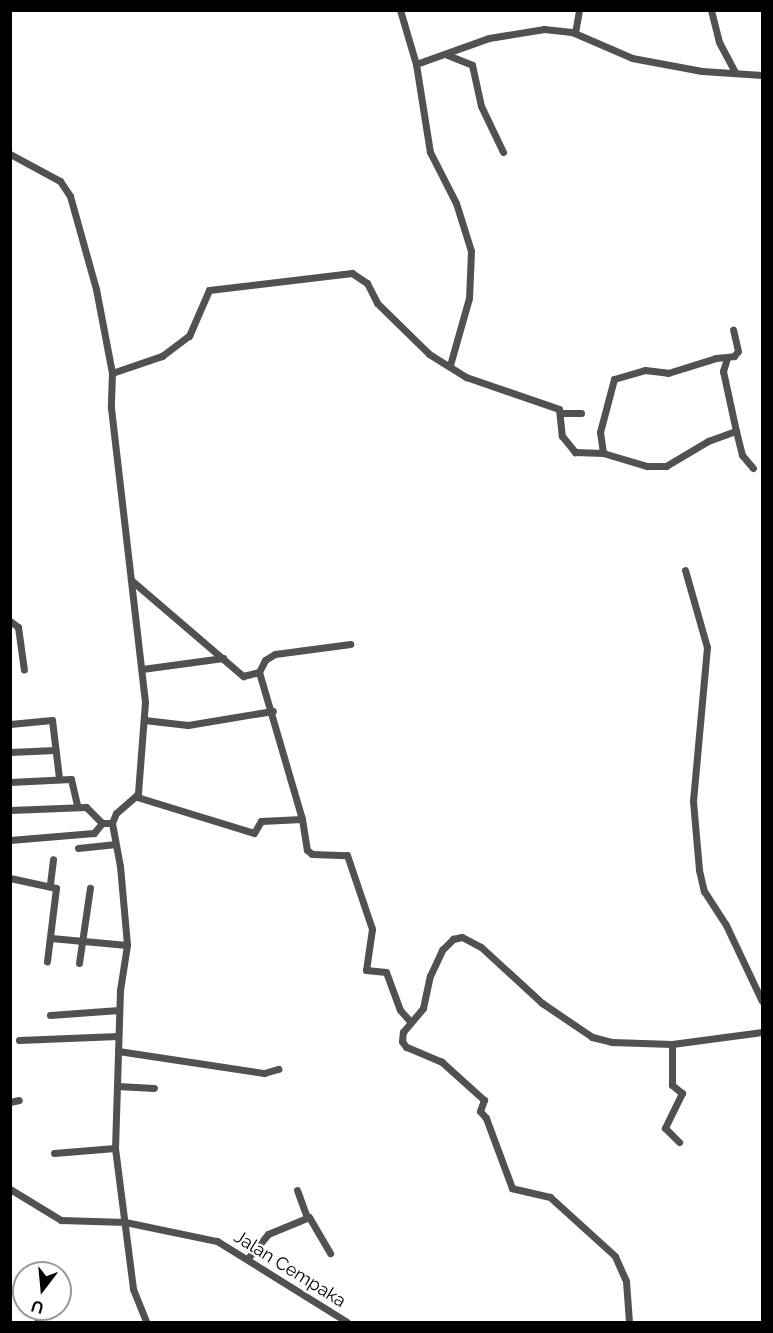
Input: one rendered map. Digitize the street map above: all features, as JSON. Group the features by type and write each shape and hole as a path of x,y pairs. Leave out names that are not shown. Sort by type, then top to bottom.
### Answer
{"street":[{"path":"400,10 416,64 430,152 456,203 471,251 469,298 450,365"},
{"path":"575,33 579,10"},
{"path":"711,10 719,42 735,72"},
{"path":"416,64 518,30 575,33 632,58 702,71 762,75"},
{"path":"445,54 472,66 481,106 503,152"},
{"path":"10,154 60,181 70,196 96,289 112,373 111,408 142,669 144,720 137,797 116,813 112,823 114,844 120,866 127,945 119,1010 116,1148 133,1289 146,1323"},
{"path":"112,373 162,356 189,336 209,290 348,273 362,278 377,303 429,354 466,377 561,413 581,413"},
{"path":"603,453 600,432 614,379 645,370 668,373 727,358 738,351 733,330"},
{"path":"727,358 723,371 736,432 742,455 753,468"},
{"path":"561,413 562,436 570,449 603,453 647,466 666,466 708,441 736,432"},
{"path":"686,570 707,647 693,801 699,870 704,891 726,925 762,1001"},
{"path":"131,580 244,676 259,672"},
{"path":"12,618 18,627 24,670"},
{"path":"350,644 312,646 275,654 263,663 259,672 273,711 309,853 347,855 372,929 366,970 385,971 400,1010 410,1021"},
{"path":"142,669 223,658"},
{"path":"144,720 188,725 273,711"},
{"path":"10,724 52,720 58,778"},
{"path":"10,753 55,750"},
{"path":"10,782 71,779 77,806"},
{"path":"137,797 254,832 261,821 302,819"},
{"path":"10,810 86,807 102,823 112,823"},
{"path":"10,840 94,833 102,823"},
{"path":"78,848 114,844"},
{"path":"50,884 53,859"},
{"path":"10,878 50,884 57,889 47,961"},
{"path":"79,963 90,888"},
{"path":"629,1323 626,1281 615,1256 550,1197 512,1188 486,1118 480,1111 484,1101 442,1062 406,1047 402,1039 410,1021 423,1008 429,976 442,950 453,939 462,937 481,947 542,1003 592,1037 612,1042 672,1044 762,1032"},
{"path":"51,939 127,945"},
{"path":"50,1015 119,1010"},
{"path":"19,1040 118,1036"},
{"path":"672,1044 672,1085 682,1093 665,1128 679,1142"},
{"path":"118,1051 264,1073 278,1069"},
{"path":"117,1086 154,1089"},
{"path":"10,1101 19,1100"},
{"path":"54,1153 116,1148"},
{"path":"10,1199 12,1190"},
{"name":"Jalan Cempaka","path":"12,1190 61,1220 125,1222 203,1238 248,1258 347,1323"},
{"path":"297,1190 307,1217"},
{"path":"248,1258 268,1234 307,1217 312,1218 330,1253"}]}
